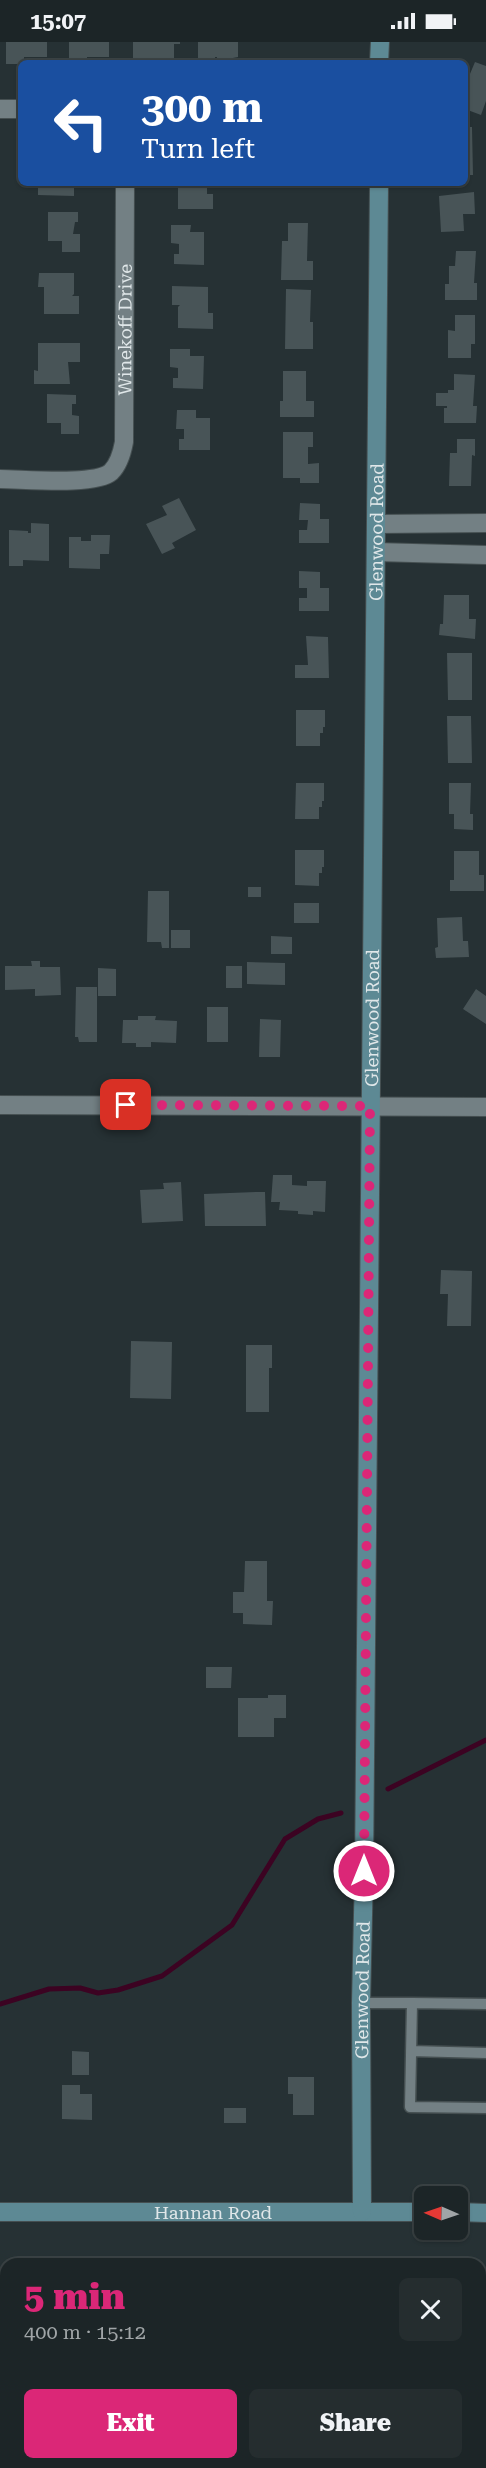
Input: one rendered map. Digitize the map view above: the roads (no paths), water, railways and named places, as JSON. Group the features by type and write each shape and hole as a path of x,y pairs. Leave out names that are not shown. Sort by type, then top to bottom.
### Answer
{"street":[{"path":"380,42 380,60"},
{"path":"0,109 18,109"},
{"name":"Winekoff Drive","path":"0,479 91,480 111,472 122,454 124,442 125,186"},
{"name":"Glenwood Road","path":"362,2212 361,2003 379,186"},
{"path":"376,524 486,523"},
{"path":"376,552 486,555"},
{"path":"0,1105 486,1107"},
{"name":"Hannan Road","path":"0,2212 414,2212"},
{"path":"468,2212 486,2212"}],"lane":[{"path":"361,2003 486,2004"},
{"path":"411,2003 410,2108 486,2108"},
{"path":"411,2051 486,2053"}],"waterway":[{"path":"388,1789 486,1740"},
{"path":"0,2004 49,1989 80,1988 98,1993 118,1990 162,1976 232,1925 285,1839 318,1819 341,1813"}]}
